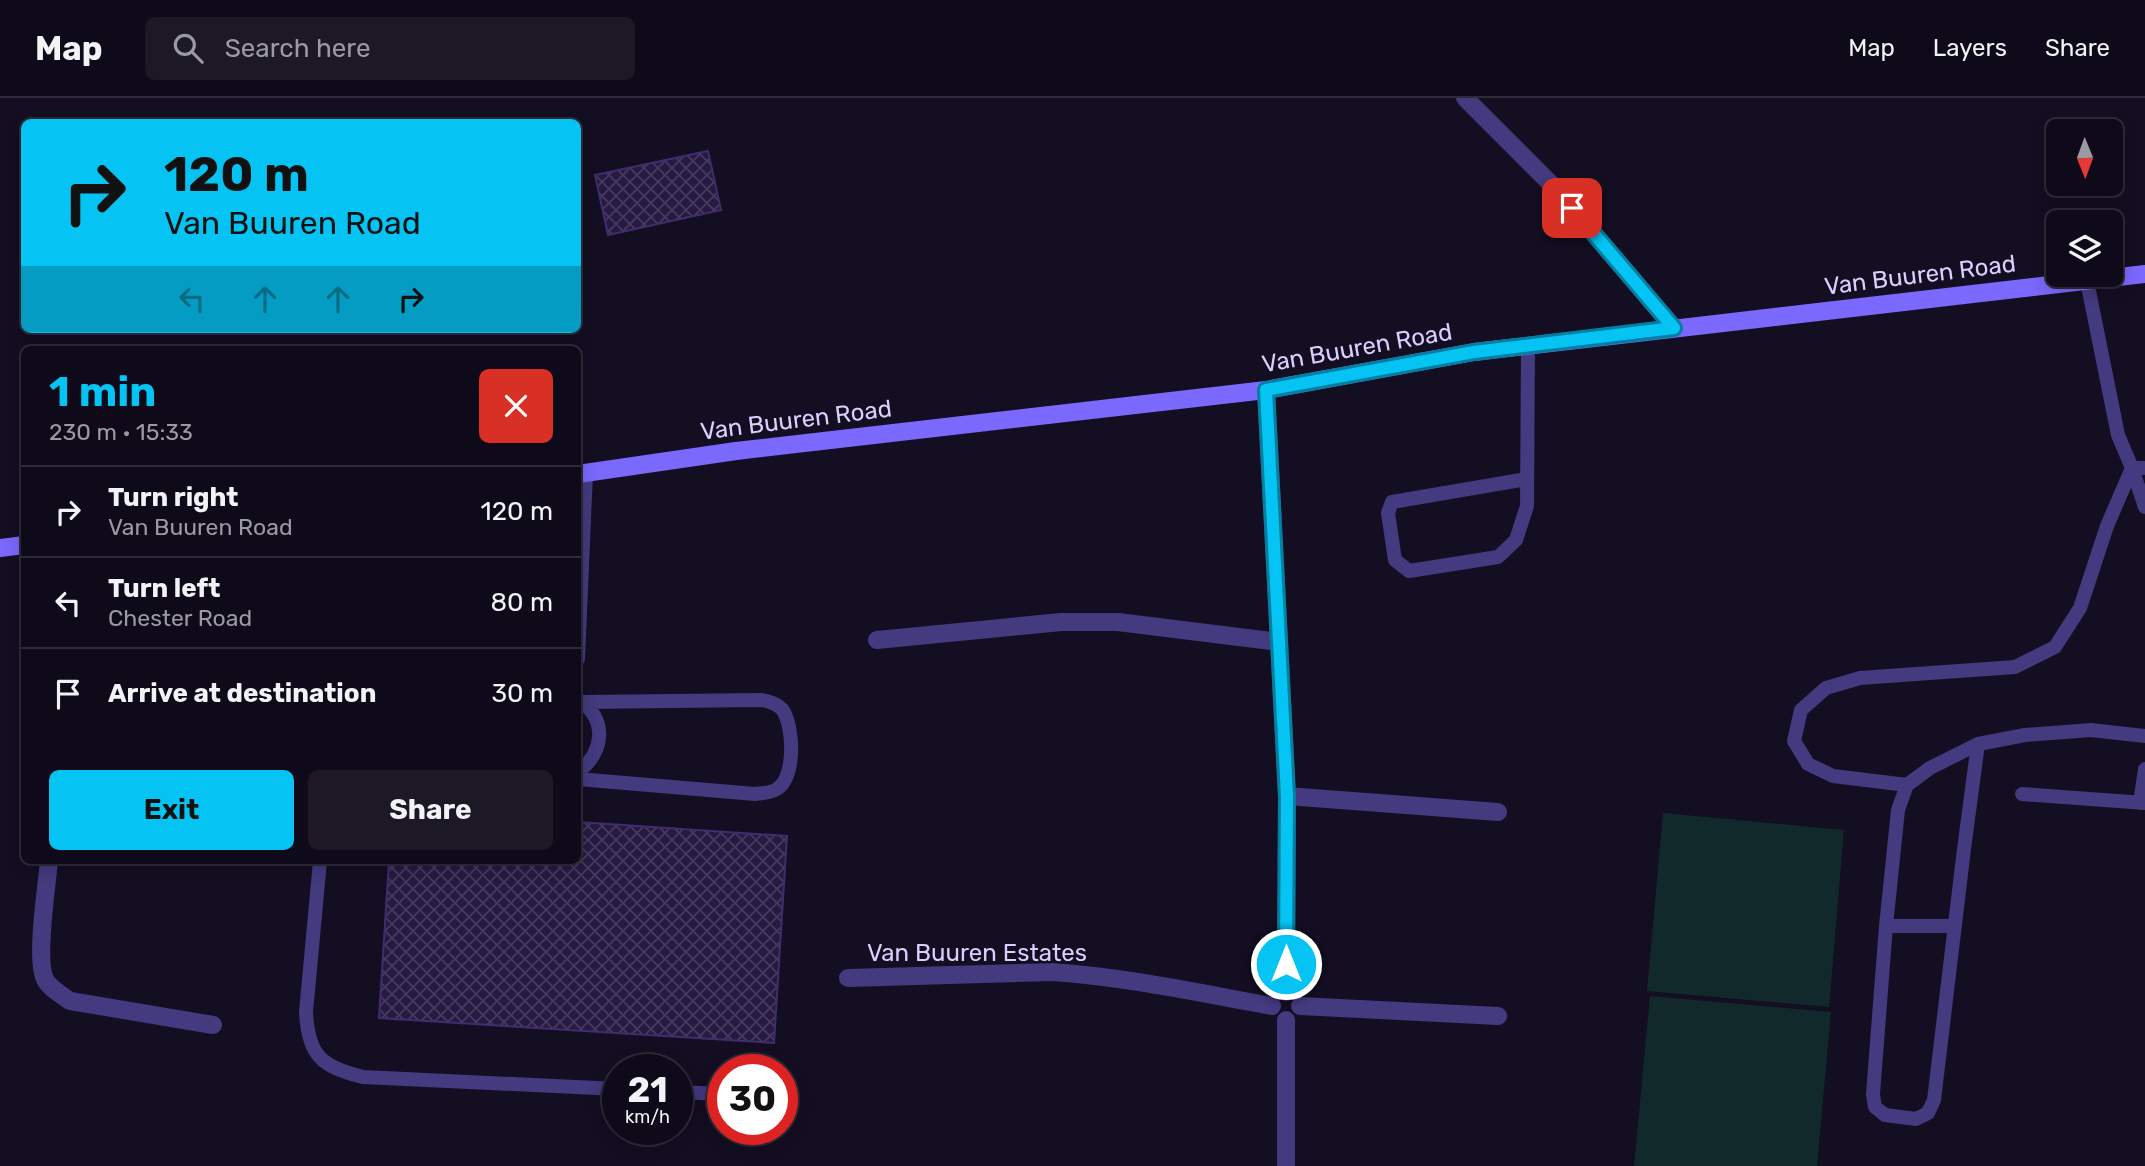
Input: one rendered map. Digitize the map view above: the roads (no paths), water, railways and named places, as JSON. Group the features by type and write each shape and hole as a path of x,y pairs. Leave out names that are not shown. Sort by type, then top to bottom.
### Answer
{"main road":[{"name":"Van Buuren Road","path":"2123,277 2145,274"},
{"name":"Van Buuren Road","path":"582,473 763,448 1266,390 1474,352 1528,345 2046,286"},
{"path":"0,548 21,545"}],"street":[{"path":"1465,98 1555,188 1674,328"},
{"path":"1266,390 1287,796 1286,992"},
{"path":"877,640 1061,622 1118,622 1279,642"},
{"path":"1287,796 1498,812"},
{"path":"49,864 41,956 44,978 56,991 70,1000 214,1025"},
{"name":"Van Buuren Estates","path":"848,978 1052,972 1105,978 1272,1006"},
{"path":"1286,992 1293,994 1300,1006 1298,1013 1286,1020 1279,1019 1273,1013 1272,1006 1273,999 1286,992"},
{"path":"1300,1006 1498,1016"},
{"path":"1286,1020 1286,1166"}],"lane":[{"path":"2088,287 2118,435 2139,468 2145,507"},
{"path":"1527,479 1392,502 1388,513 1395,560 1409,571 1498,557 1516,540 1527,506 1528,345"},
{"path":"1907,785 1833,776 1808,764 1794,741 1801,710 1826,688 1860,678 2015,667 2055,647 2080,608 2107,526 2139,468"},
{"path":"581,520 582,473"},
{"path":"581,701 762,700 773,702 783,710 791,739 790,759 784,783 777,789 755,794 581,779"},
{"path":"581,702 594,715 599,730 598,746 591,761 581,769"},
{"path":"1978,744 1934,1100 1928,1113 1916,1119 1885,1115 1875,1107 1873,1094 1898,810 1907,785 1930,768 1978,744 2025,735 2091,730 2145,736"},
{"path":"2022,794 2143,803 2145,769"},
{"path":"320,864 306,1012 307,1033 313,1049 325,1062 340,1072 363,1077 602,1088"},
{"path":"1886,926 1955,926"}]}
